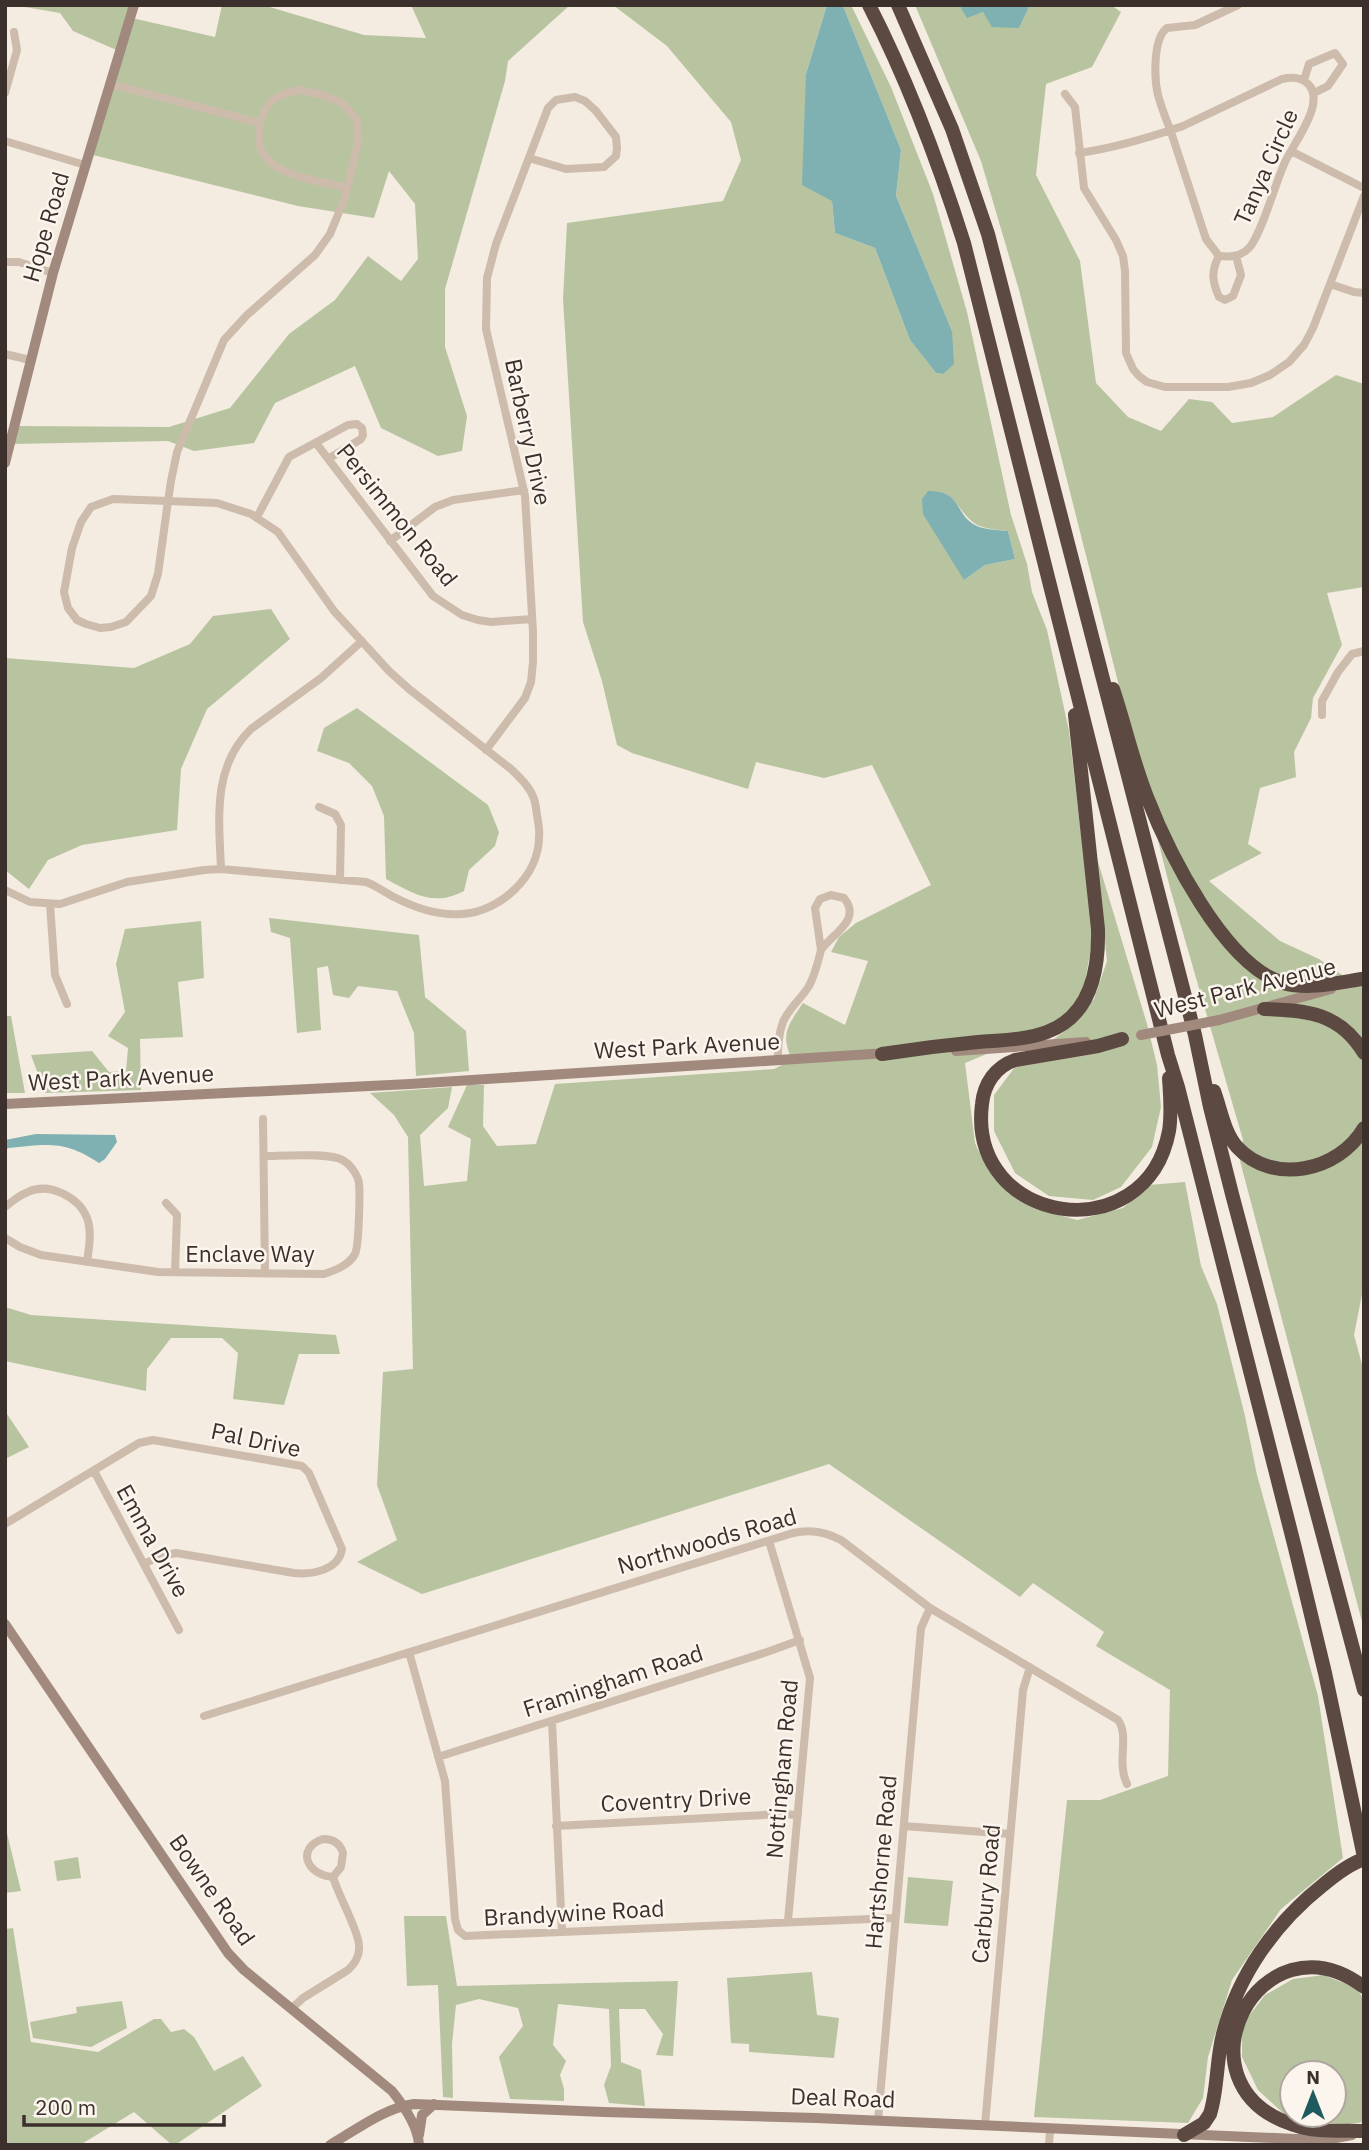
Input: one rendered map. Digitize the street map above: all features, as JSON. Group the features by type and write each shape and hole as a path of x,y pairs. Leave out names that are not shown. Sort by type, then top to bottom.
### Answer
{"highway":[{"path":"869,5 918,112 960,230 1295,1548 1325,1673 1364,1858 1344,1869 1298,1906 1255,1959 1237,1993 1223,2033 1210,2114 1204,2123 1184,2135"},
{"path":"898,5 937,91 977,200 1000,279 1199,1053 1231,1194 1364,1690"},
{"path":"1071,556 1147,797 1173,855 1223,935 1246,961 1285,984 1309,986 1363,979"},
{"path":"882,1054 1044,1033 1058,1028 1069,1019 1080,1008 1088,994 1097,964 1098,929 1072,676"},
{"path":"1264,1009 1301,1011 1330,1020 1348,1032 1364,1053"},
{"path":"1122,1038 1098,1046 1015,1060 1003,1066 990,1079 983,1097 981,1113 986,1148 1003,1177 1031,1199 1060,1209 1090,1210 1119,1200 1144,1180 1160,1158 1169,1130 1171,1103 1168,1055"},
{"path":"1199,1053 1229,1134 1243,1152 1258,1162 1287,1170 1317,1166 1344,1152 1364,1128"},
{"path":"1361,2134 1294,2126 1269,2114 1246,2091 1235,2067 1233,2042 1239,2016 1247,2002 1266,1983 1285,1973 1304,1968 1323,1969 1349,1977 1364,1987"}],"street":[{"name":"Hope Road","path":"5,463 11,415 135,5"},
{"path":"1170,130 1159,98 1156,78 1160,34 1167,28 1203,22 1238,5"},
{"path":"5,93 17,50 14,32"},
{"path":"1304,80 1309,64 1335,53 1343,64 1328,86 1314,93"},
{"name":"Tanya Circle","path":"1079,153 1118,147 1203,118 1282,79 1304,80 1314,93 1313,108 1291,151 1252,244 1236,256 1219,256 1206,239 1170,130"},
{"path":"110,85 260,123"},
{"path":"5,890 30,902 60,904 127,883 221,869 377,886 417,908 459,914 476,913 504,898 519,886 529,872 540,837 534,799 526,784 511,769 408,689 334,611 278,532 257,517 217,503 168,501 113,499 91,507 81,522 72,548 64,592 68,608 77,620 100,628 126,622 151,596 158,573 168,501 177,452 224,340 247,314 315,255 330,234 347,188 358,143 357,120 342,103 320,94 298,90 272,100 260,123 260,148 270,162 281,170 347,188"},
{"path":"1065,94 1075,107 1084,188 1116,240 1122,256 1125,271 1126,353 1133,369 1147,382 1165,387 1228,387 1251,383 1270,375 1289,362 1304,345 1313,328 1364,196"},
{"name":"Barberry Drive","path":"486,750 526,698 533,662 524,490 486,329 487,278 496,244 548,108 556,100 566,97 585,101 616,137 616,156 604,167 566,169 529,158"},
{"path":"5,142 85,165"},
{"path":"1291,151 1364,188"},
{"path":"1219,256 1212,275 1219,297 1225,300 1233,296 1241,275 1236,256"},
{"path":"5,262 19,262 54,273"},
{"path":"1330,284 1359,293 1364,300"},
{"path":"5,354 30,359"},
{"path":"257,517 289,457 348,425 356,424 362,428 363,435 360,439 328,459"},
{"name":"Persimmon Road","path":"316,443 433,596 462,615 478,620 491,622 532,619"},
{"path":"390,541 435,507 453,500 524,490"},
{"path":"221,869 222,779 241,739 321,678 362,641"},
{"path":"1322,715 1322,701 1338,672 1352,654 1364,651"},
{"path":"319,807 335,814 341,825 340,880"},
{"path":"778,1061 783,1022 810,984 817,968 821,950 815,908 817,903 825,896 844,898 850,908 850,919 821,950"},
{"path":"50,904 55,975 67,1004"},
{"name":"West Park Avenue","path":"5,1104 410,1084 1039,1046 1122,1038 1219,1020 1363,979"},
{"path":"263,1119 265,1272"},
{"name":"Enclave Way","path":"5,1238 41,1255 158,1272 324,1274 350,1261 357,1251 359,1181 351,1167 342,1159 327,1156 264,1156"},
{"path":"5,1207 29,1191 43,1189 59,1192 77,1202 88,1219 87,1262"},
{"path":"166,1203 177,1215 175,1272"},
{"name":"Pal Drive","path":"5,1524 138,1443 153,1440 299,1465 309,1473 342,1549 340,1559 332,1566 309,1573 294,1573 176,1553 160,1556 144,1564"},
{"name":"Emma Drive","path":"94,1471 179,1630"},
{"name":"Northwoods Road","path":"204,1716 802,1531 817,1531 833,1535 850,1545 930,1608 1118,1720 1124,1732 1121,1767 1127,1784"},
{"name":"Nottingham Road","path":"769,1541 810,1678 789,1921"},
{"name":"Hartshorne Road","path":"878,2120 921,1628 930,1608"},
{"name":"Bowne Road","path":"5,1625 228,1953 244,1970 392,2091 419,2140"},
{"name":"Framingham Road","path":"438,1758 800,1640"},
{"name":"Brandywine Road","path":"409,1652 445,1781 455,1919 458,1930 469,1937 895,1918"},
{"name":"Carbury Road","path":"985,2125 1023,1690 1030,1667"},
{"path":"552,1721 562,1932"},
{"name":"Coventry Drive","path":"556,1826 798,1815"},
{"path":"904,1826 1010,1834"},
{"path":"328,1839 338,1843 341,1848 343,1861 332,1877 318,1874 308,1864 308,1852 317,1841 328,1839"},
{"path":"292,2008 348,1970 359,1954 358,1940 332,1877"},
{"path":"419,2140 422,2115 433,2104"},
{"name":"Deal Road","path":"330,2145 402,2106 433,2104 878,2120 1336,2141 1361,2134"},
{"path":"1049,2145 1050,2129"}],"green space":[{"path":"13,5 129,5 132,18 215,37 222,5 263,5 364,35 426,38 411,5 570,5 508,61 505,81 445,289 445,347 467,416 462,451 438,456 381,428 355,366 275,403 254,443 194,451 168,441 11,444 16,426 169,427 230,408 289,334 335,300 368,256 401,281 418,259 415,204 389,171 374,218 298,206 89,154 121,52 73,31 60,13"},
{"path":"613,5 827,5 806,74 832,201 835,233 875,248 910,340 936,373 943,374 952,331 896,196 901,150 843,6 840,5 851,5 891,87 933,194 967,312 1011,515 1027,564 1032,592 1047,630 1069,731 1093,937 1082,998 1052,1027 965,1063 975,1143 1003,1183 1033,1208 1077,1220 1123,1208 1149,1185 1185,1182 1201,1266 1217,1304 1257,1475 1318,1696 1343,1858 1281,1909 1232,1980 1208,2057 1203,2098 1188,2123 1034,2117 1067,1800 1100,1800 1168,1776 1170,1690 1096,1646 1104,1632 1033,1583 1020,1597 829,1464 422,1594 357,1562 397,1540 377,1485 383,1372 413,1369 408,1137 394,1115 370,1093 452,1087 448,1108 420,1135 424,1186 467,1181 471,1139 448,1127 467,1085 484,1085 483,1126 497,1146 536,1144 555,1084 774,1069 792,1060 788,1051 787,1030 803,1003 845,1025 868,961 831,952 839,937 856,923 931,885 872,765 824,778 756,762 748,789 632,753 617,745 602,681 583,622 563,299 567,223 723,201 741,160 731,122 667,46","holes":["953,499 975,524 1008,531 1015,559 985,565 964,580"]},
{"path":"915,5 959,5 967,17 983,12 1019,28 1030,5 1111,5 1121,12 1092,67 1046,84 1036,175 1080,261 1096,383 1128,417 1161,431 1189,399 1212,402 1232,423 1273,417 1336,375 1364,384 1364,587 1327,593 1342,645 1313,698 1311,718 1294,752 1296,777 1260,788 1248,844 1262,853 1209,881 1280,941 1319,959 1358,986 1364,985 1364,1284 1354,1335 1364,1372 1364,1629 1240,1161 1243,1140 1170,888 1019,290 981,161"},
{"path":"271,609 290,639 207,709 181,769 177,830 82,845 48,860 29,889 5,870 5,658 134,668 190,644 213,616"},
{"path":"357,708 488,805 499,832 495,846 469,870 464,891 443,898 424,897 386,879 384,816 372,786 349,763 317,751 324,728"},
{"path":"1096,855 1147,1024 1157,1065 1161,1107 1152,1147 1121,1187 1093,1200 1049,1196 1015,1173 994,1131 994,1095 1015,1067 1065,1031 1094,999 1107,961"},
{"path":"269,918 419,935 425,997 466,1031 469,1071 416,1076 414,1033 397,991 358,986 349,998 333,995 328,966 317,968 321,1030 297,1033 290,938 271,932"},
{"path":"201,921 204,978 178,982 183,1037 140,1039 141,1090 45,1093 31,1055 92,1051 109,1072 126,1071 128,1048 108,1036 125,1012 116,964 125,929"},
{"path":"5,1016 11,1016 25,1093 5,1093"},
{"path":"5,1307 31,1315 336,1335 340,1354 299,1354 284,1405 233,1399 238,1353 222,1338 171,1338 147,1369 146,1391 5,1361"},
{"path":"5,1411 29,1447 5,1459"},
{"path":"5,1825 21,1891 5,1893"},
{"path":"78,1857 81,1878 57,1881 54,1861"},
{"path":"908,1877 953,1881 948,1926 904,1923"},
{"path":"404,1916 446,1916 457,1986 678,1981 673,2056 656,2055 663,2034 645,2009 619,2009 621,2062 641,2070 645,2106 609,2103 604,2085 611,2066 609,2009 558,2004 553,2045 566,2061 560,2075 564,2101 510,2099 499,2057 523,2026 518,2008 479,1999 456,2005 452,2044 453,2098 443,2097 438,1985 407,1986"},
{"path":"13,1928 31,2042 98,2052 154,2019 161,2019 171,2032 184,2029 194,2037 214,2071 243,2056 262,2086 175,2145 134,2112 80,2145 5,2145 5,1929"},
{"path":"812,1972 817,2015 839,2018 834,2058 749,2052 749,2044 731,2043 727,1978"},
{"path":"1324,1975 1356,1988 1364,1999 1364,2122 1348,2124 1348,2059 1278,2059 1278,2108 1258,2090 1242,2057 1242,2025 1265,1995 1293,1979"},
{"path":"122,2001 127,2028 91,2047 33,2038 30,2022 77,2013 76,2007"}],"water":[{"path":"827,5 843,6 901,150 896,196 952,331 954,364 943,374 936,373 910,340 875,248 835,233 832,201 802,185 806,74"},
{"path":"959,5 1030,5 1019,28 992,27 983,12 967,18"},
{"path":"928,491 939,492 953,499 968,520 975,525 1008,531 1015,559 985,565 964,580 923,514 922,499"},
{"path":"36,1134 115,1135 117,1142 99,1163 76,1150 55,1145 8,1148 5,1151 5,1140"}]}
